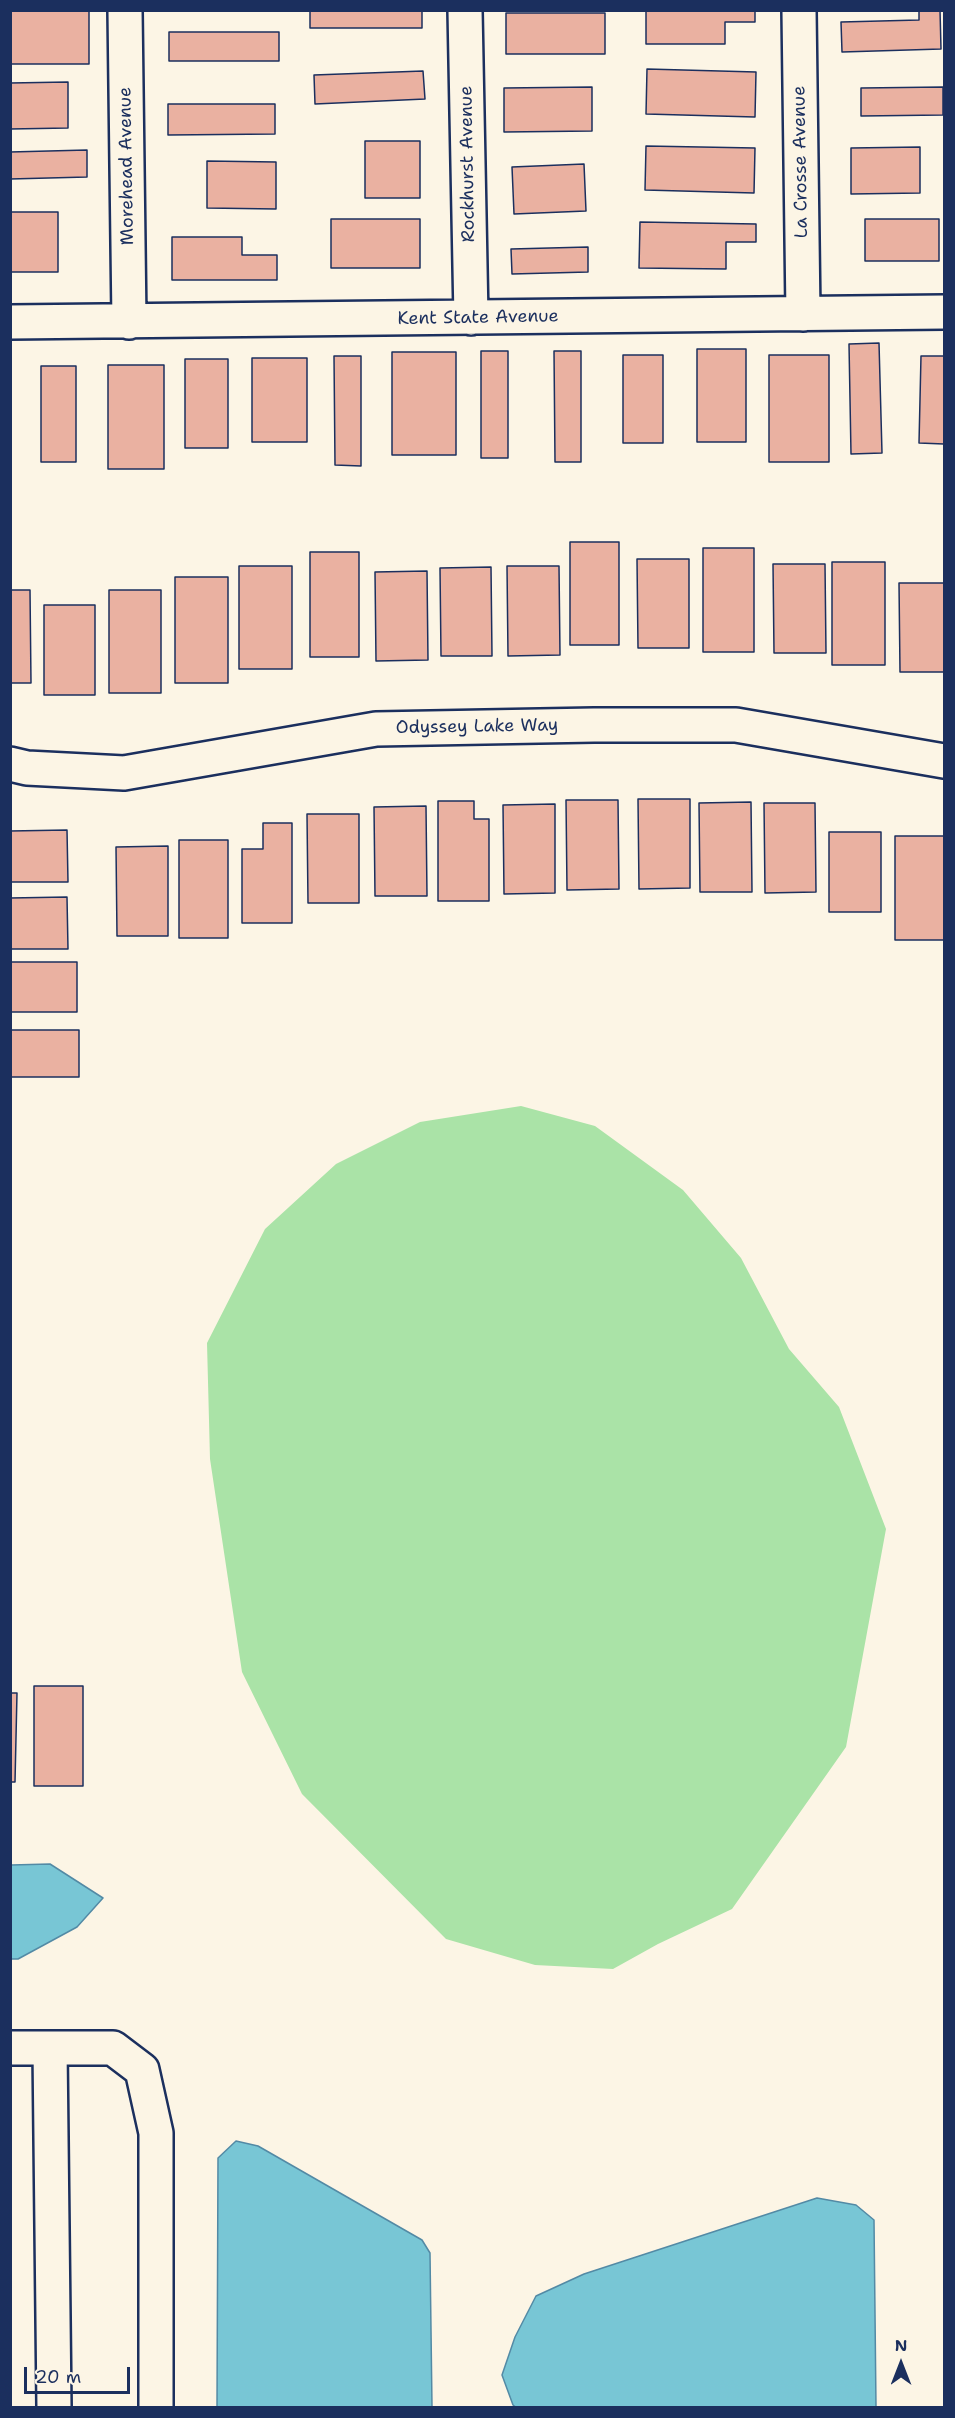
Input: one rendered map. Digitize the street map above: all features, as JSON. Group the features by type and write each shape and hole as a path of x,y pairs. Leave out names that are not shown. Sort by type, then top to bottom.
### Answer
{"street":[{"name":"Morehead Avenue","path":"125,10 129,322"},
{"name":"Rockhurst Avenue","path":"465,10 471,318"},
{"name":"La Crosse Avenue","path":"799,10 804,314"},
{"name":"Kent State Avenue","path":"10,322 945,312"},
{"name":"Odyssey Lake Way","path":"10,764 27,768 124,773 376,729 594,725 736,725 945,761"},
{"path":"10,2048 113,2048 142,2070 156,2133 156,2408"},
{"path":"50,2048 54,2408"}],"green space":[{"path":"521,1106 595,1126 683,1190 741,1258 789,1349 839,1407 886,1529 846,1747 732,1909 658,1944 613,1969 535,1965 446,1939 302,1794 242,1672 210,1459 207,1343 265,1229 336,1164 420,1122"}],"water":[{"path":"50,1864 103,1898 77,1927 18,1959 11,1959 11,1865"},
{"path":"236,2141 258,2146 422,2240 430,2253 432,2407 217,2407 218,2158"},
{"path":"817,2198 856,2205 874,2220 876,2407 517,2408 513,2405 502,2375 515,2337 536,2296 584,2274"}],"building":[{"path":"10,10 89,10 89,64 10,64"},
{"path":"310,10 422,10 422,28 310,28"},
{"path":"646,10 755,10 755,22 725,22 725,44 646,44"},
{"path":"919,10 940,10 941,49 842,52 841,22 919,20"},
{"path":"506,13 605,13 605,54 506,54"},
{"path":"169,32 279,32 279,61 169,61"},
{"path":"647,69 756,72 755,117 646,114"},
{"path":"423,71 425,99 315,104 314,75"},
{"path":"68,82 68,128 10,129 10,83"},
{"path":"592,87 592,131 504,132 504,88"},
{"path":"943,87 943,115 861,116 861,88"},
{"path":"168,104 275,104 275,134 168,135"},
{"path":"365,141 420,141 420,198 365,198"},
{"path":"646,146 755,148 754,193 645,190"},
{"path":"920,147 920,193 851,194 851,148"},
{"path":"87,150 87,177 10,179 10,152"},
{"path":"207,161 276,162 276,209 207,208"},
{"path":"584,164 586,211 514,214 512,167"},
{"path":"10,212 58,212 58,272 10,272"},
{"path":"331,219 420,219 420,268 331,268"},
{"path":"865,219 939,219 939,261 865,261"},
{"path":"640,222 756,224 756,242 726,242 726,269 639,268"},
{"path":"172,237 242,237 242,255 277,255 277,280 172,280"},
{"path":"588,247 588,272 512,274 511,249"},
{"path":"879,343 882,453 851,454 849,344"},
{"path":"697,349 746,349 746,442 697,442"},
{"path":"481,351 508,351 508,458 481,458"},
{"path":"554,351 581,351 581,462 555,462"},
{"path":"392,352 456,352 456,455 392,455"},
{"path":"623,355 663,355 663,443 623,443"},
{"path":"769,355 829,355 829,462 769,462"},
{"path":"334,356 361,356 361,466 335,465"},
{"path":"921,356 944,356 944,444 919,443"},
{"path":"252,358 307,358 307,442 252,442"},
{"path":"185,359 228,359 228,448 185,448"},
{"path":"108,365 164,365 164,469 108,469"},
{"path":"41,366 76,366 76,462 41,462"},
{"path":"570,542 619,542 619,645 570,645"},
{"path":"703,548 754,548 754,652 703,652"},
{"path":"310,552 359,552 359,657 310,657"},
{"path":"637,559 689,559 689,648 638,648"},
{"path":"832,562 885,562 885,665 832,665"},
{"path":"773,564 825,564 826,653 774,653"},
{"path":"239,566 292,566 292,669 239,669"},
{"path":"507,566 559,566 560,655 508,656"},
{"path":"491,567 492,656 441,656 440,568"},
{"path":"427,571 428,660 376,661 375,572"},
{"path":"175,577 228,577 228,683 175,683"},
{"path":"899,583 944,583 944,672 900,672"},
{"path":"10,590 30,590 31,683 10,683"},
{"path":"109,590 161,590 161,693 109,693"},
{"path":"44,605 95,605 95,695 44,695"},
{"path":"638,799 690,799 690,888 639,889"},
{"path":"566,800 618,800 619,889 567,890"},
{"path":"438,801 474,801 474,819 489,819 489,901 438,901"},
{"path":"751,802 752,892 700,892 699,803"},
{"path":"764,803 815,803 816,892 765,893"},
{"path":"555,804 555,893 504,894 503,805"},
{"path":"426,806 427,896 375,896 374,807"},
{"path":"307,814 359,814 359,903 308,903"},
{"path":"263,823 292,823 292,923 242,923 242,849 263,849"},
{"path":"67,830 68,882 10,882 10,831"},
{"path":"829,832 881,832 881,912 829,912"},
{"path":"895,836 944,836 944,940 895,940"},
{"path":"179,840 228,840 228,938 179,938"},
{"path":"168,846 168,936 117,936 116,847"},
{"path":"67,897 68,949 10,949 10,898"},
{"path":"10,962 77,962 77,1012 10,1012"},
{"path":"10,1030 79,1030 79,1077 10,1077"},
{"path":"34,1686 83,1686 83,1786 34,1786"},
{"path":"10,1693 17,1693 15,1782 10,1782"}]}
